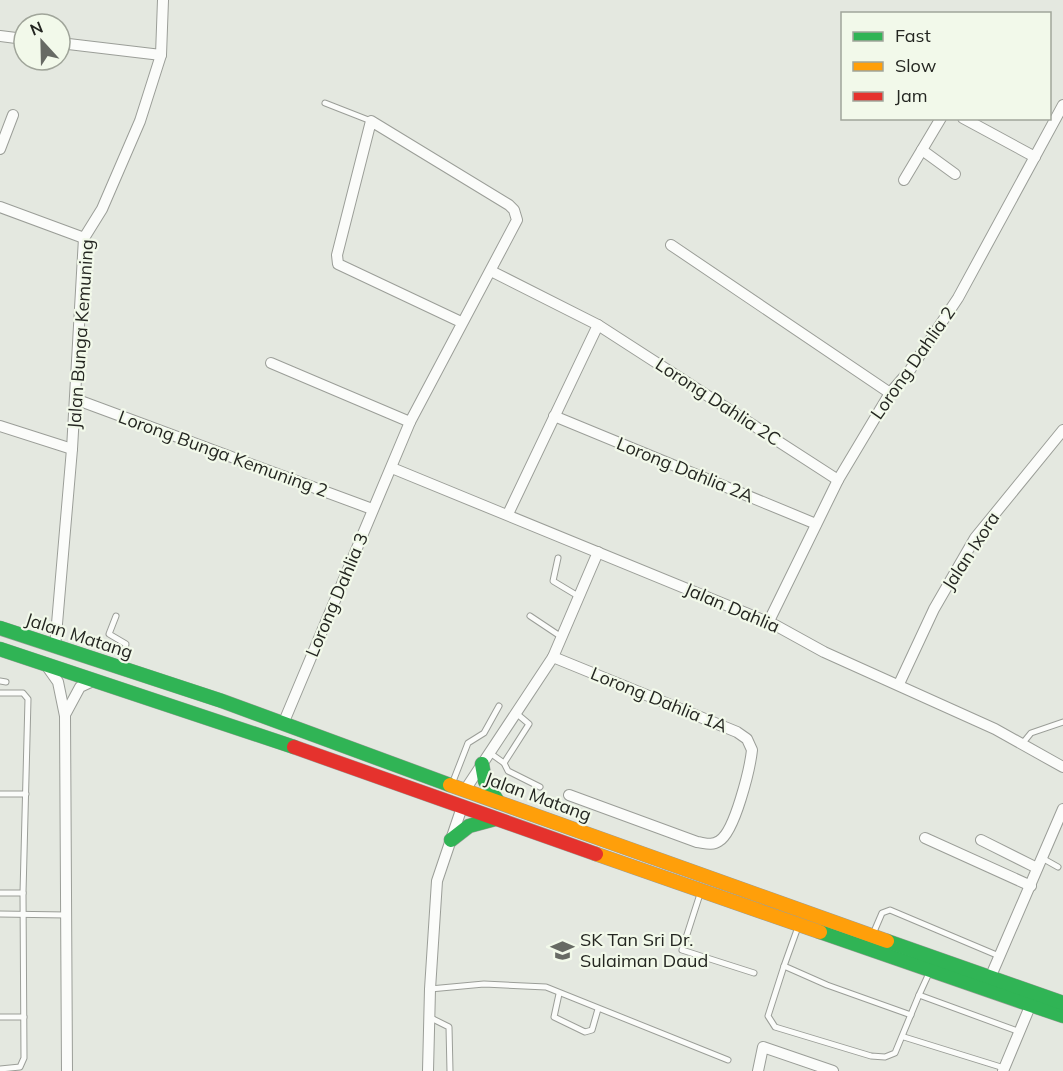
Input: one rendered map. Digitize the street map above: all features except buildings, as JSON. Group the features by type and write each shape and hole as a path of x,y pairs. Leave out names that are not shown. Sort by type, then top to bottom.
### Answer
{"main road":[{"name":"Jalan Matang","path":"0,628 120,669 184,687 452,786 1063,1003"},
{"name":"Jalan Matang","path":"0,649 368,772 496,819 1063,1016"},
{"path":"486,758 485,781 498,802"},
{"path":"452,786 462,793 462,807"},
{"path":"451,840 469,826 496,819"}],"street":[{"name":"Jalan Bunga Kemuning","path":"56,647 72,449 84,238 102,209 140,120 161,56 163,0"},
{"path":"72,45 161,56"},
{"name":"Lorong Dahlia 2","path":"768,623 838,480 890,393 910,370 958,298 1063,105"},
{"path":"0,149 13,115"},
{"path":"371,120 337,255 338,264 461,322"},
{"name":"Lorong Dahlia 3","path":"283,724 410,422 517,220 514,210 509,205 371,120"},
{"path":"904,180 940,120"},
{"path":"967,120 1035,157"},
{"path":"922,150 955,174"},
{"path":"0,207 84,238"},
{"path":"671,245 890,393"},
{"name":"Lorong Dahlia 2C","path":"491,271 598,325 838,480"},
{"path":"508,514 598,325"},
{"path":"271,363 410,422"},
{"name":"Lorong Bunga Kemuning 2","path":"75,399 372,509"},
{"name":"Lorong Dahlia 2A","path":"554,416 816,524"},
{"path":"0,426 72,449"},
{"name":"Jalan Ixora","path":"899,684 934,609 975,538 1063,430"},
{"name":"Jalan Dahlia","path":"392,468 768,623 824,652 899,684 1022,744 1063,767"},
{"path":"452,786 486,758 553,657 560,636 598,552"},
{"name":"Lorong Dahlia 1A","path":"553,657 736,732 747,739 752,750 751,762 730,830 721,841 711,844 697,842 569,795"},
{"path":"44,663 58,682 64,716 67,1071"},
{"path":"64,716 80,687 95,680"},
{"path":"428,1071 430,989 437,882 462,807"},
{"path":"990,978 1063,809"},
{"path":"926,837 1031,886"},
{"path":"981,840 1040,863"},
{"path":"1003,1070 1031,1004"},
{"path":"758,1071 763,1047 833,1071"}],"lane":[{"path":"325,103 371,120"},
{"path":"558,558 553,581 578,596"},
{"path":"116,616 109,634 126,645 120,669"},
{"path":"530,616 560,636"},
{"path":"0,693 23,693 28,699 23,893 24,1058 20,1067 0,1069"},
{"path":"452,786 468,743 484,733 499,706"},
{"path":"504,763 529,724 516,713"},
{"path":"1022,744 1031,733 1063,722"},
{"path":"486,758 504,763 508,771 540,787"},
{"path":"0,794 26,794"},
{"path":"1040,863 1058,867"},
{"path":"701,890 682,950 754,974"},
{"path":"0,893 23,893"},
{"path":"872,936 882,913 890,910 999,956"},
{"path":"0,914 66,915"},
{"path":"799,923 768,1016 775,1027 871,1056 885,1057 895,1053 904,1037 911,1014 931,969"},
{"path":"784,966 810,978 911,1014"},
{"path":"430,989 484,984 546,987 728,1060"},
{"path":"559,994 554,1017 585,1032 592,1030 598,1009"},
{"path":"919,995 1020,1032"},
{"path":"0,1017 24,1017"},
{"path":"429,1017 449,1027 450,1071"},
{"path":"904,1037 1003,1070"}],"traffic: fast":[{"path":"0,628 222,701 450,785"},
{"path":"0,649 294,747"},
{"path":"482,764 485,781 498,802"},
{"path":"451,840 469,826 495,819"},
{"path":"820,932 1063,1016"},
{"path":"887,941 1063,1003"}],"traffic: slow":[{"path":"450,785 887,941"},
{"path":"596,854 820,932"}],"traffic: jam":[{"path":"294,747 596,854"}],"place":[{"name":"SK Tan Sri Dr. Sulaiman Daud","path":"562,950"}]}
